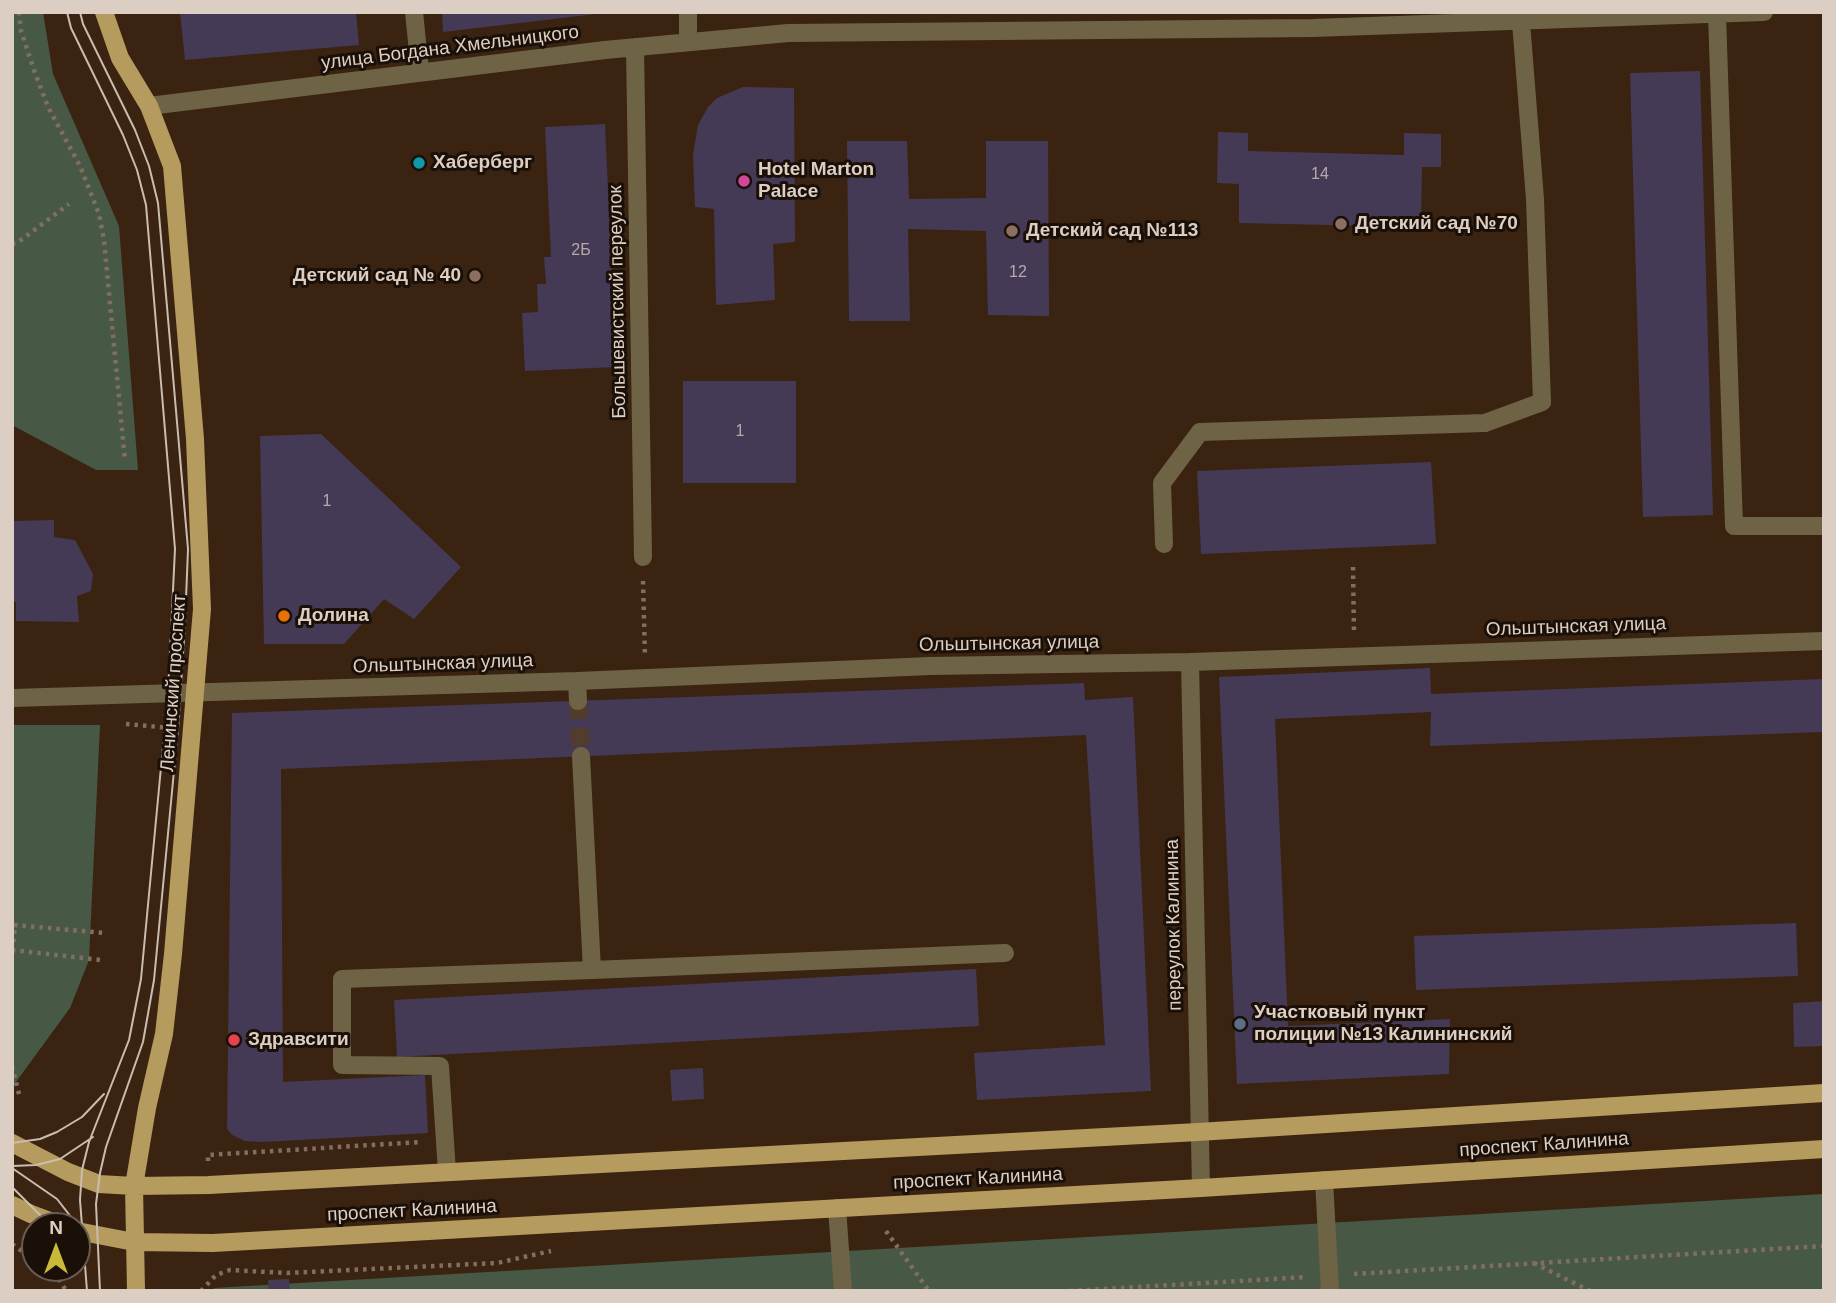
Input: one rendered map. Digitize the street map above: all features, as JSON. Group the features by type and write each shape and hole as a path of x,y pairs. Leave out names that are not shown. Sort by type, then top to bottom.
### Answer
{"main road":[{"name":"Ленинский проспект","path":"104,12 120,58 149,106 172,166 195,439 202,609 164,1034 147,1108 134,1186 136,1291"},
{"name":"проспект Калинина","path":"12,1143 68,1172 99,1184 209,1185 1198,1132 1824,1093"},
{"name":"проспект Калинина","path":"91,1234 134,1242 213,1243 1201,1188 1824,1149"}],"street":[{"path":"414,12 420,71"},
{"path":"688,12 688,41"},
{"name":"улица Богдана Хмельницкого","path":"149,106 420,71 688,41 788,33 1061,21 1101,32 1312,20 1521,22 1763,12"},
{"path":"1717,14 1734,526 1824,526"},
{"path":"1164,544 1162,483 1200,432 1485,423 1542,402 1535,199 1521,22"},
{"name":"Большевистский переулок","path":"635,47 643,557"},
{"name":"Ольштынская улица","path":"12,698 577,681 930,666 1190,662 1824,641"},
{"name":"переулок Калинина","path":"1190,662 1201,1188"},
{"path":"577,681 578,701"},
{"path":"581,756 592,970"},
{"path":"447,1172 440,1066 342,1065 342,979 1005,953"},
{"path":"1324,1180 1330,1291"},
{"path":"837,1208 843,1291"}],"path":[{"path":"19,12 21,31 48,107 80,166 99,214 104,240 124,461"},
{"path":"12,244 18,243 69,204"},
{"path":"643,557 645,678"},
{"path":"1353,567 1354,655"},
{"path":"102,960 12,948 13,923 104,933"},
{"path":"12,1066 20,1098"},
{"path":"208,1155 445,1141"},
{"path":"886,1230 929,1291"},
{"path":"1356,1274 1824,1247"},
{"path":"201,1291 215,1275 230,1270 287,1273 497,1263 557,1250"},
{"path":"1533,1263 1590,1291"},
{"path":"215,1267 215,1275"},
{"path":"1070,1291 1305,1277"}],"green space":[{"path":"12,12 43,12 53,74 119,226 138,470 96,470 12,425"},
{"path":"12,725 100,725 89,960 70,1008 13,1086"},
{"path":"1824,1194 1824,1291 213,1291 214,1288"}],"building":[{"path":"180,12 356,12 359,45 185,60"},
{"path":"442,12 596,12 596,14 443,32"},
{"path":"1700,71 1713,515 1643,517 1630,73"},
{"name":"Hotel Marton Palace","path":"743,87 794,88 795,242 773,244 775,300 716,305 714,209 695,207 693,155 698,125 708,107 717,98"},
{"path":"605,124 616,367 525,371 522,313 538,312 537,284 546,284 544,257 551,257 545,127"},
{"path":"1218,132 1248,133 1248,151 1404,155 1404,133 1441,134 1441,167 1422,167 1421,227 1239,223 1239,184 1217,183"},
{"path":"847,141 907,141 909,199 986,198 986,141 1048,141 1049,316 988,315 986,231 908,229 910,321 849,321"},
{"path":"683,381 796,381 796,483 683,483"},
{"path":"321,434 461,567 414,619 384,599 344,644 264,644 260,436"},
{"path":"1431,462 1436,544 1201,554 1197,471"},
{"path":"54,520 54,537 75,540 93,574 91,591 77,596 79,622 16,621 16,602 12,602 12,521"},
{"path":"1430,668 1431,694 1824,679 1824,732 1430,746 1431,712 1275,719 1288,1026 1450,1019 1449,1074 1237,1084 1219,677"},
{"path":"1084,683 1085,700 1133,697 1151,1091 977,1100 974,1053 1105,1045 1086,735 281,769 283,1082 425,1075 428,1133 263,1142 245,1141 232,1135 227,1129 232,713"},
{"path":"1796,923 1798,976 1416,990 1414,936"},
{"path":"976,969 979,1026 397,1057 394,1000"},
{"path":"1824,1001 1824,1046 1794,1047 1793,1003"},
{"path":"703,1068 704,1099 672,1101 670,1070"},
{"path":"289,1279 290,1291 269,1291 268,1280"}],"tunnel":[{"path":"578,701 581,756"}],"tram line":[{"path":"67,12 71,28 123,135 137,170 146,205 175,549 168,693 141,979 129,1040 89,1142 82,1170 80,1200 87,1291"},
{"path":"80,12 83,24 135,130 149,166 158,203 188,549 178,729 154,980 143,1042 106,1147 100,1173 96,1204 100,1291"},
{"path":"12,1143 40,1139 57,1132 82,1117 104,1094"},
{"path":"12,1166 36,1165 60,1159 93,1137"},
{"path":"12,1168 57,1199 67,1212"},
{"path":"12,1187 37,1212"}],"place":[{"name":"Хаберберг","path":"419,163"},
{"name":"Hotel Marton Palace","path":"744,181"},
{"name":"Детский сад №70","path":"1341,224"},
{"name":"Детский сад №113","path":"1012,231"},
{"name":"Детский сад № 40","path":"475,276"},
{"name":"Долина","path":"284,616"},
{"name":"Участковый пункт полиции №13 Калининский","path":"1240,1024"},
{"name":"Здравсити","path":"234,1040"}]}
